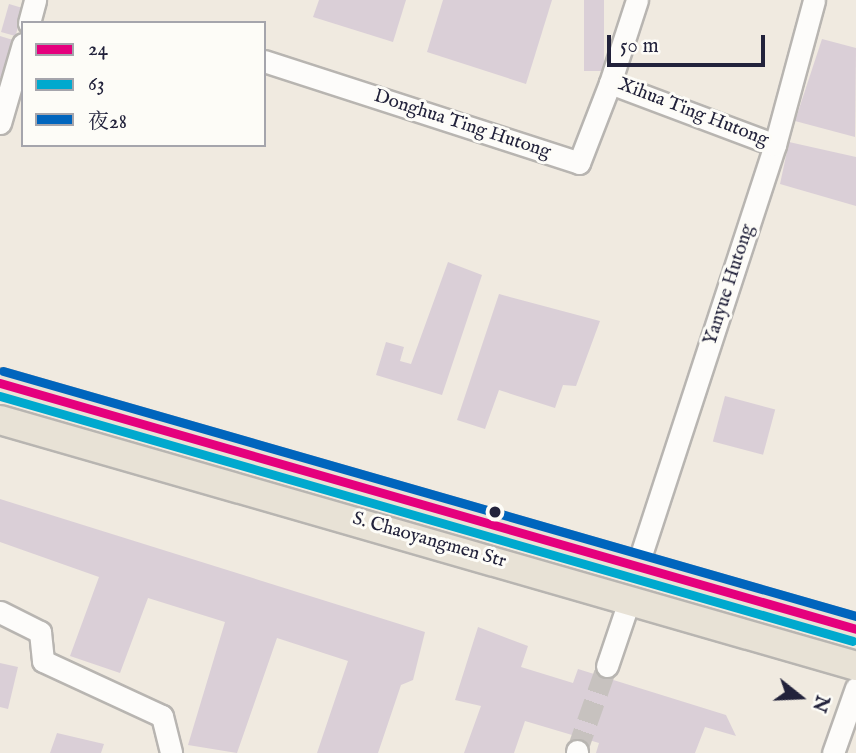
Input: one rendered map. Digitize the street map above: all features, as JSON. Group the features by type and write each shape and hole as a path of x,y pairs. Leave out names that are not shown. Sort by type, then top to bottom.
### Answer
{"main road":[{"path":"0,383 856,629"},
{"name":"S. Chaoyangmen Str","path":"0,421 630,598 856,666"}],"street":[{"path":"30,21 36,0"},
{"name":"Xihua Ting Hutong","path":"637,0 610,83 775,145"},
{"name":"Yanyue Hutong","path":"637,567 775,145 814,0"},
{"path":"0,123 21,51"},
{"name":"Donghua Ting Hutong","path":"266,62 579,163 610,83"},
{"path":"607,666 630,598"},
{"path":"0,612 40,632 43,660 162,716 171,753"},
{"path":"833,753 856,688"}],"building":[{"path":"319,0 406,0 393,42 313,17"},
{"path":"443,0 552,0 526,84 427,52"},
{"path":"584,0 604,0 604,71 584,71"},
{"path":"9,4 23,8 15,36 1,32"},
{"path":"0,36 13,40 1,77 0,77"},
{"path":"822,39 856,48 855,137 795,121"},
{"path":"789,142 856,157 856,206 780,184"},
{"path":"448,262 482,275 442,395 376,375 386,342 404,347 400,361 411,364"},
{"path":"499,294 600,321 576,386 563,385 555,408 499,390 485,429 457,420"},
{"path":"725,396 775,409 763,455 713,441"},
{"path":"0,499 425,632 413,680 401,685 378,753 317,753 348,661 277,638 237,753 188,745 225,622 148,598 120,673 70,656 99,577 0,542"},
{"path":"478,627 528,646 521,667 573,683 578,669 726,715 736,736 705,727 695,753 596,753 599,743 525,721 514,753 464,753 481,706 455,700"},
{"path":"0,663 18,667 8,709 0,707"},
{"path":"57,733 104,744 101,753 50,753"}],"tunnel":[{"path":"577,751 607,666"}],"transit line":[{"name":"夜28","path":"3,371 856,616"},
{"name":"24","path":"0,383 856,629"},
{"name":"63","path":"0,396 853,641"}]}
